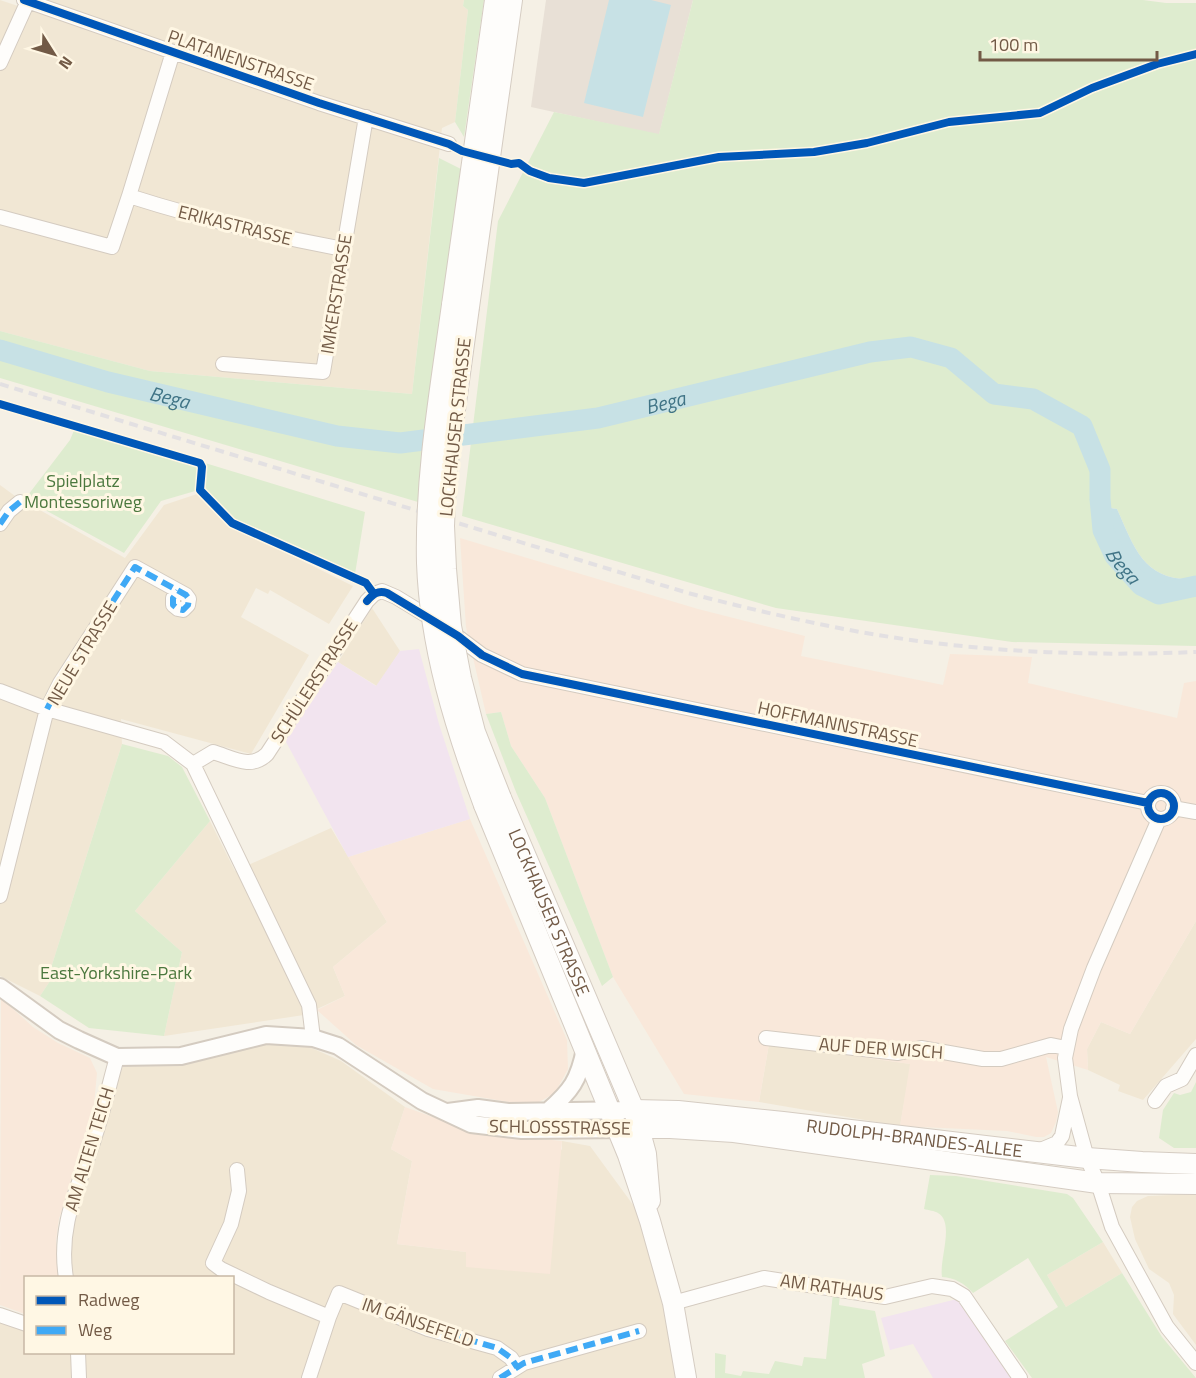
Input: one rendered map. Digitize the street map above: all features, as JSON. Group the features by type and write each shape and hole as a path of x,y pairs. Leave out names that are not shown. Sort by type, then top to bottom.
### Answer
{"main road":[{"name":"LOCKHAUSER STRASSE","path":"495,0 484,137 461,306 447,476 444,526 451,626 460,678 493,802 585,1049 618,1129 650,1221"},
{"name":"LOCKHAUSER STRASSE","path":"484,137 512,0"},
{"name":"LOCKHAUSER STRASSE","path":"493,802 637,1119 649,1172 650,1221"},
{"name":"RUDOLPH-BRANDES-ALLEE","path":"637,1119 678,1111 1087,1158 1196,1164"},
{"name":"RUDOLPH-BRANDES-ALLEE","path":"637,1119 1098,1184 1196,1184"},
{"path":"650,1221 673,1304 686,1378"}],"street":[{"name":"PLATANENSTRASSE","path":"26,1 319,104 449,144"},
{"path":"0,63 26,1"},
{"path":"0,217 112,247 173,52"},
{"name":"IMKERSTRASSE","path":"223,364 323,372 366,117"},
{"name":"ERIKASTRASSE","path":"129,196 187,215 266,235 343,249"},
{"path":"0,524 9,511 20,502"},
{"name":"NEUE STRASSE","path":"0,896 47,709 60,684 135,567 178,591"},
{"name":"SCHÜLERSTRASSE","path":"193,764 213,752 248,763 259,762 267,754 342,637 374,594 382,591 458,636 482,655 522,674"},
{"name":"HOFFMANNSTRASSE","path":"522,674 1148,802"},
{"path":"0,691 47,709 164,742 193,764 309,1005 313,1038"},
{"path":"1159,819 1150,813 1148,802 1154,795 1162,794 1170,798 1173,808 1168,816 1159,819 1094,968 1066,1048 1066,1077 1087,1158 1112,1227 1167,1327 1196,1363"},
{"path":"1173,808 1196,812"},
{"name":"SCHLOSSSTRASSE","path":"0,987 59,1030 117,1057 181,1056 266,1035 313,1038 338,1046 411,1095 471,1124 522,1130 618,1129 637,1119"},
{"name":"AUF DER WISCH","path":"766,1038 898,1053 921,1048 983,1059 1001,1059 1051,1045 1066,1048"},
{"path":"548,1111 575,1083 585,1049"},
{"path":"1155,1101 1167,1086 1182,1079 1196,1055"},
{"name":"AM ALTEN TEICH","path":"66,1276 69,1206 96,1134 117,1057"},
{"path":"1036,1152 1057,1143 1062,1136 1070,1096"},
{"name":"SCHLOSSSTRASSE","path":"448,1112 478,1108 508,1112 610,1109 637,1119"},
{"path":"237,1170 239,1191 231,1224 213,1263 269,1292 328,1317"},
{"name":"AM RATHAUS","path":"673,1304 764,1278 885,1297 932,1286 952,1289 964,1296 1020,1378"},
{"name":"IM GÄNSEFELD","path":"309,1378 328,1317 339,1293 428,1329 497,1348 511,1358 517,1367"},
{"path":"0,1315 24,1323"},
{"path":"500,1378 524,1363 639,1331"},
{"path":"78,1354 79,1378"}],"shaded area":[{"path":"0,0 18,6 20,0 464,0 463,6 468,10 455,122 442,128 412,394 150,371 0,331"},
{"path":"546,0 693,0 659,135 531,107"},
{"path":"0,485 15,496 125,558 164,505 200,493 230,525 353,586 329,624 270,590 268,594 256,588 241,617 309,655 251,754 121,719 122,744 50,971 54,975 40,996 0,976"},
{"path":"460,538 698,609 805,636 801,656 943,685 950,654 1032,657 1028,683 1177,718 1184,683 1196,681 1196,921 1130,1034 1101,1022 1087,1049 1088,1070 1046,1057 1058,1112 1051,1133 1044,1137 1036,1137 1007,1131 900,1126 910,1064 769,1044 759,1102 684,1094 613,977 545,798 511,746 501,712 486,714 466,627"},
{"path":"372,608 400,651 377,686 338,662"},
{"path":"419,649 439,724 470,819 348,857 285,740 338,662 376,686 400,651"},
{"path":"470,819 567,1040 568,1069 555,1093 532,1106 433,1089 356,1045 317,1010 345,996 333,967 387,922 348,857"},
{"path":"210,821 235,871 331,828 387,922 333,967 345,996 304,1015 164,1036 182,952 135,911"},
{"path":"1196,921 1196,1039 1143,1100 1118,1091 1120,1085 1088,1070 1087,1049 1101,1022 1130,1034"},
{"path":"1,998 33,1027 58,1043 90,1058 97,1073 94,1105 59,1219 56,1240 59,1276 24,1276 24,1314 0,1305"},
{"path":"262,1041 305,1045 341,1061 405,1107 391,1149 412,1161 397,1244 467,1252 466,1267 562,1149 562,1141 590,1146 639,1213 664,1306 678,1378 0,1378 0,1321 24,1331 24,1354 234,1354 234,1276 71,1276 73,1218 123,1066 188,1064"},
{"path":"769,1044 911,1064 900,1126 759,1102"},
{"path":"405,1107 475,1132 562,1141 550,1274 466,1267 466,1252 397,1244 412,1161 391,1149"},
{"path":"1196,1194 1196,1345 1173,1314 1174,1295 1169,1283 1149,1269 1135,1239 1130,1217 1132,1207 1137,1201 1148,1196"},
{"path":"1103,1242 1122,1273 1066,1307 1047,1275"},
{"path":"957,1299 1013,1378 933,1378 913,1344 890,1350 881,1318"}],"green space":[{"path":"464,0 484,0 464,137 455,122 468,10 463,6"},
{"path":"693,0 1143,0 1196,3 1196,579 1164,575 1153,569 1136,550 1117,509 1104,507 1121,555 1145,579 1166,592 1196,597 1196,646 1012,642 776,608 462,516 498,221 554,112 659,134"},
{"path":"439,158 461,169 426,420 418,502 0,378 0,331 150,371 412,394"},
{"name":"Spielplatz Montessoriweg","path":"75,428 203,466 205,463 365,512 355,574 233,522 202,489 161,501 124,553 25,499 70,440"},
{"path":"501,712 511,746 545,798 613,977 602,986 516,792 486,714"},
{"name":"East-Yorkshire-Park","path":"122,744 168,756 182,767 210,821 135,911 182,952 164,1036 89,1028 40,996 54,975 50,971"},
{"path":"1196,1082 1196,1148 1174,1148 1159,1138 1163,1110 1174,1093 1180,1095 1191,1092"},
{"path":"930,1175 956,1176 1067,1194 1073,1198 1103,1242 1047,1275 1066,1307 1122,1273 1162,1337 1196,1378 1032,1378 1005,1341 1058,1307 1028,1258 973,1293 959,1282 942,1277 945,1225 938,1213 924,1209"},
{"path":"833,1293 840,1294 839,1305 875,1311 885,1356 862,1364 865,1378 715,1378 715,1353 726,1355 725,1373 741,1376 743,1371 769,1374 775,1361 802,1366 804,1357 826,1359"}],"water":[{"path":"609,0 651,0 671,5 643,117 584,103"},
{"path":"1104,507 1117,509 1136,550 1153,569 1164,575 1196,579 1196,597 1166,592 1145,579 1121,555"}],"waterway":[{"name":"Bega","path":"0,350 108,382 337,436 400,443 598,418 870,352 911,347 951,358 994,394 1033,399 1082,426 1100,470 1103,530 1115,556 1141,585 1159,594 1196,586"}],"railway":[{"path":"0,384 688,593 782,616 883,636 972,647 1106,654 1196,652"}],"marked path":[{"path":"0,524 9,511 20,502"},
{"path":"47,709 60,683 135,567 186,595 189,599 188,605 183,610 173,605 173,598 178,591"},
{"path":"414,1323 497,1348 511,1358 517,1367"},
{"path":"500,1378 524,1363 639,1331"}],"cycle path":[{"path":"24,0 319,103 449,144 462,151 511,164 519,163 530,171 549,178 584,183 719,157 814,152 867,143 949,122 1040,113 1092,88 1157,64 1196,54"},
{"path":"0,404 200,463 202,467 200,490 232,523 366,583 374,594"},
{"path":"367,601 376,593 387,593 458,636 482,655 522,674 1148,803"},
{"path":"1161,793 1170,797 1174,806 1170,815 1161,819 1152,815 1148,806 1152,797 1161,793"}]}
